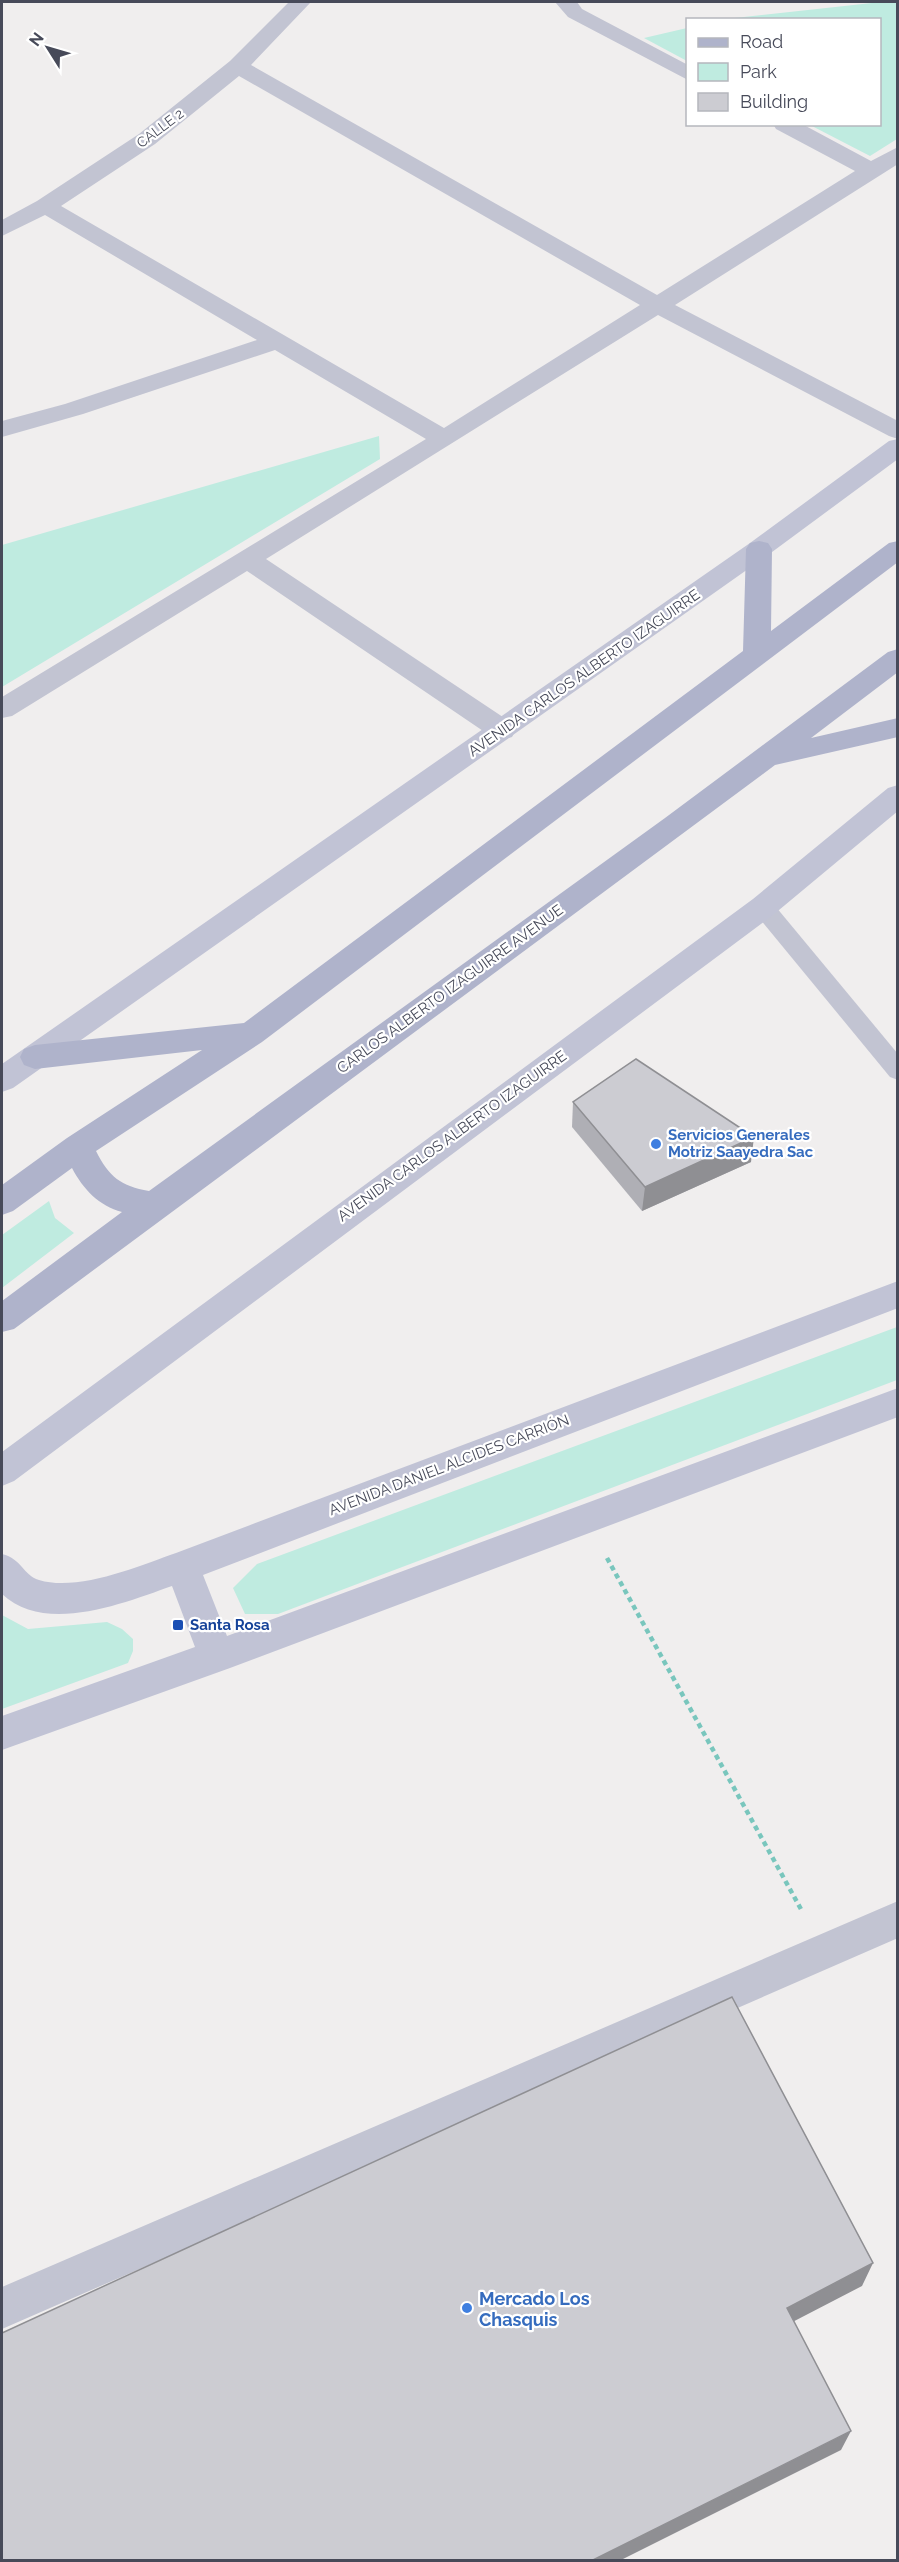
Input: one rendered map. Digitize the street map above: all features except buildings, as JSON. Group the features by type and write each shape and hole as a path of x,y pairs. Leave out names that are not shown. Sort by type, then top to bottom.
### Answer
{"main road":[{"path":"757,652 759,549"},
{"path":"2,1202 78,1147 251,1034 897,549"},
{"name":"CARLOS ALBERTO IZAGUIRRE AVENUE","path":"2,1320 153,1205 766,758 897,658"},
{"path":"766,758 897,727"},
{"path":"35,1057 251,1034"},
{"path":"78,1147 93,1177 118,1198 153,1205"}],"street":[{"name":"CALLE 2","path":"2,229 45,206 147,139 238,66 300,2"},
{"path":"566,2 575,13 686,73"},
{"path":"238,66 657,305 897,431"},
{"path":"788,126 871,170"},
{"path":"2,709 249,560 897,154"},
{"path":"45,206 444,439"},
{"path":"2,429 74,409 279,341"},
{"name":"AVENIDA CARLOS ALBERTO IZAGUIRRE","path":"2,1080 759,549 897,447"},
{"path":"249,560 502,730"},
{"name":"AVENIDA CARLOS ALBERTO IZAGUIRRE","path":"2,1472 763,908 897,795"},
{"name":"AVENIDA DANIEL ALCIDES CARRIÓN","path":"2,1569 25,1591 57,1598 101,1594 182,1567 897,1294"},
{"path":"2,1733 217,1656 897,1402"},
{"path":"182,1567 217,1656"},
{"path":"2,2308 897,1919"}],"lane":[{"path":"763,908 897,1071"}],"path":[{"path":"585,1518 824,1951"}],"green space":[{"path":"897,2 897,139 870,156 812,126 881,126 881,18 735,18"},
{"path":"686,28 686,60 644,38"},
{"path":"379,436 380,459 2,687 2,545"},
{"path":"49,1201 55,1218 74,1233 2,1288 2,1235"},
{"path":"897,1327 897,1380 278,1614 245,1614 233,1588 257,1564"},
{"path":"2,1615 28,1629 107,1622 122,1629 133,1639 133,1651 128,1663 2,1709"}],"place":[{"name":"Servicios Generales Motriz Saayedra Sac","path":"656,1144"},
{"name":"Santa Rosa","path":"178,1625"},
{"name":"Mercado Los Chasquis","path":"467,2308"}]}
